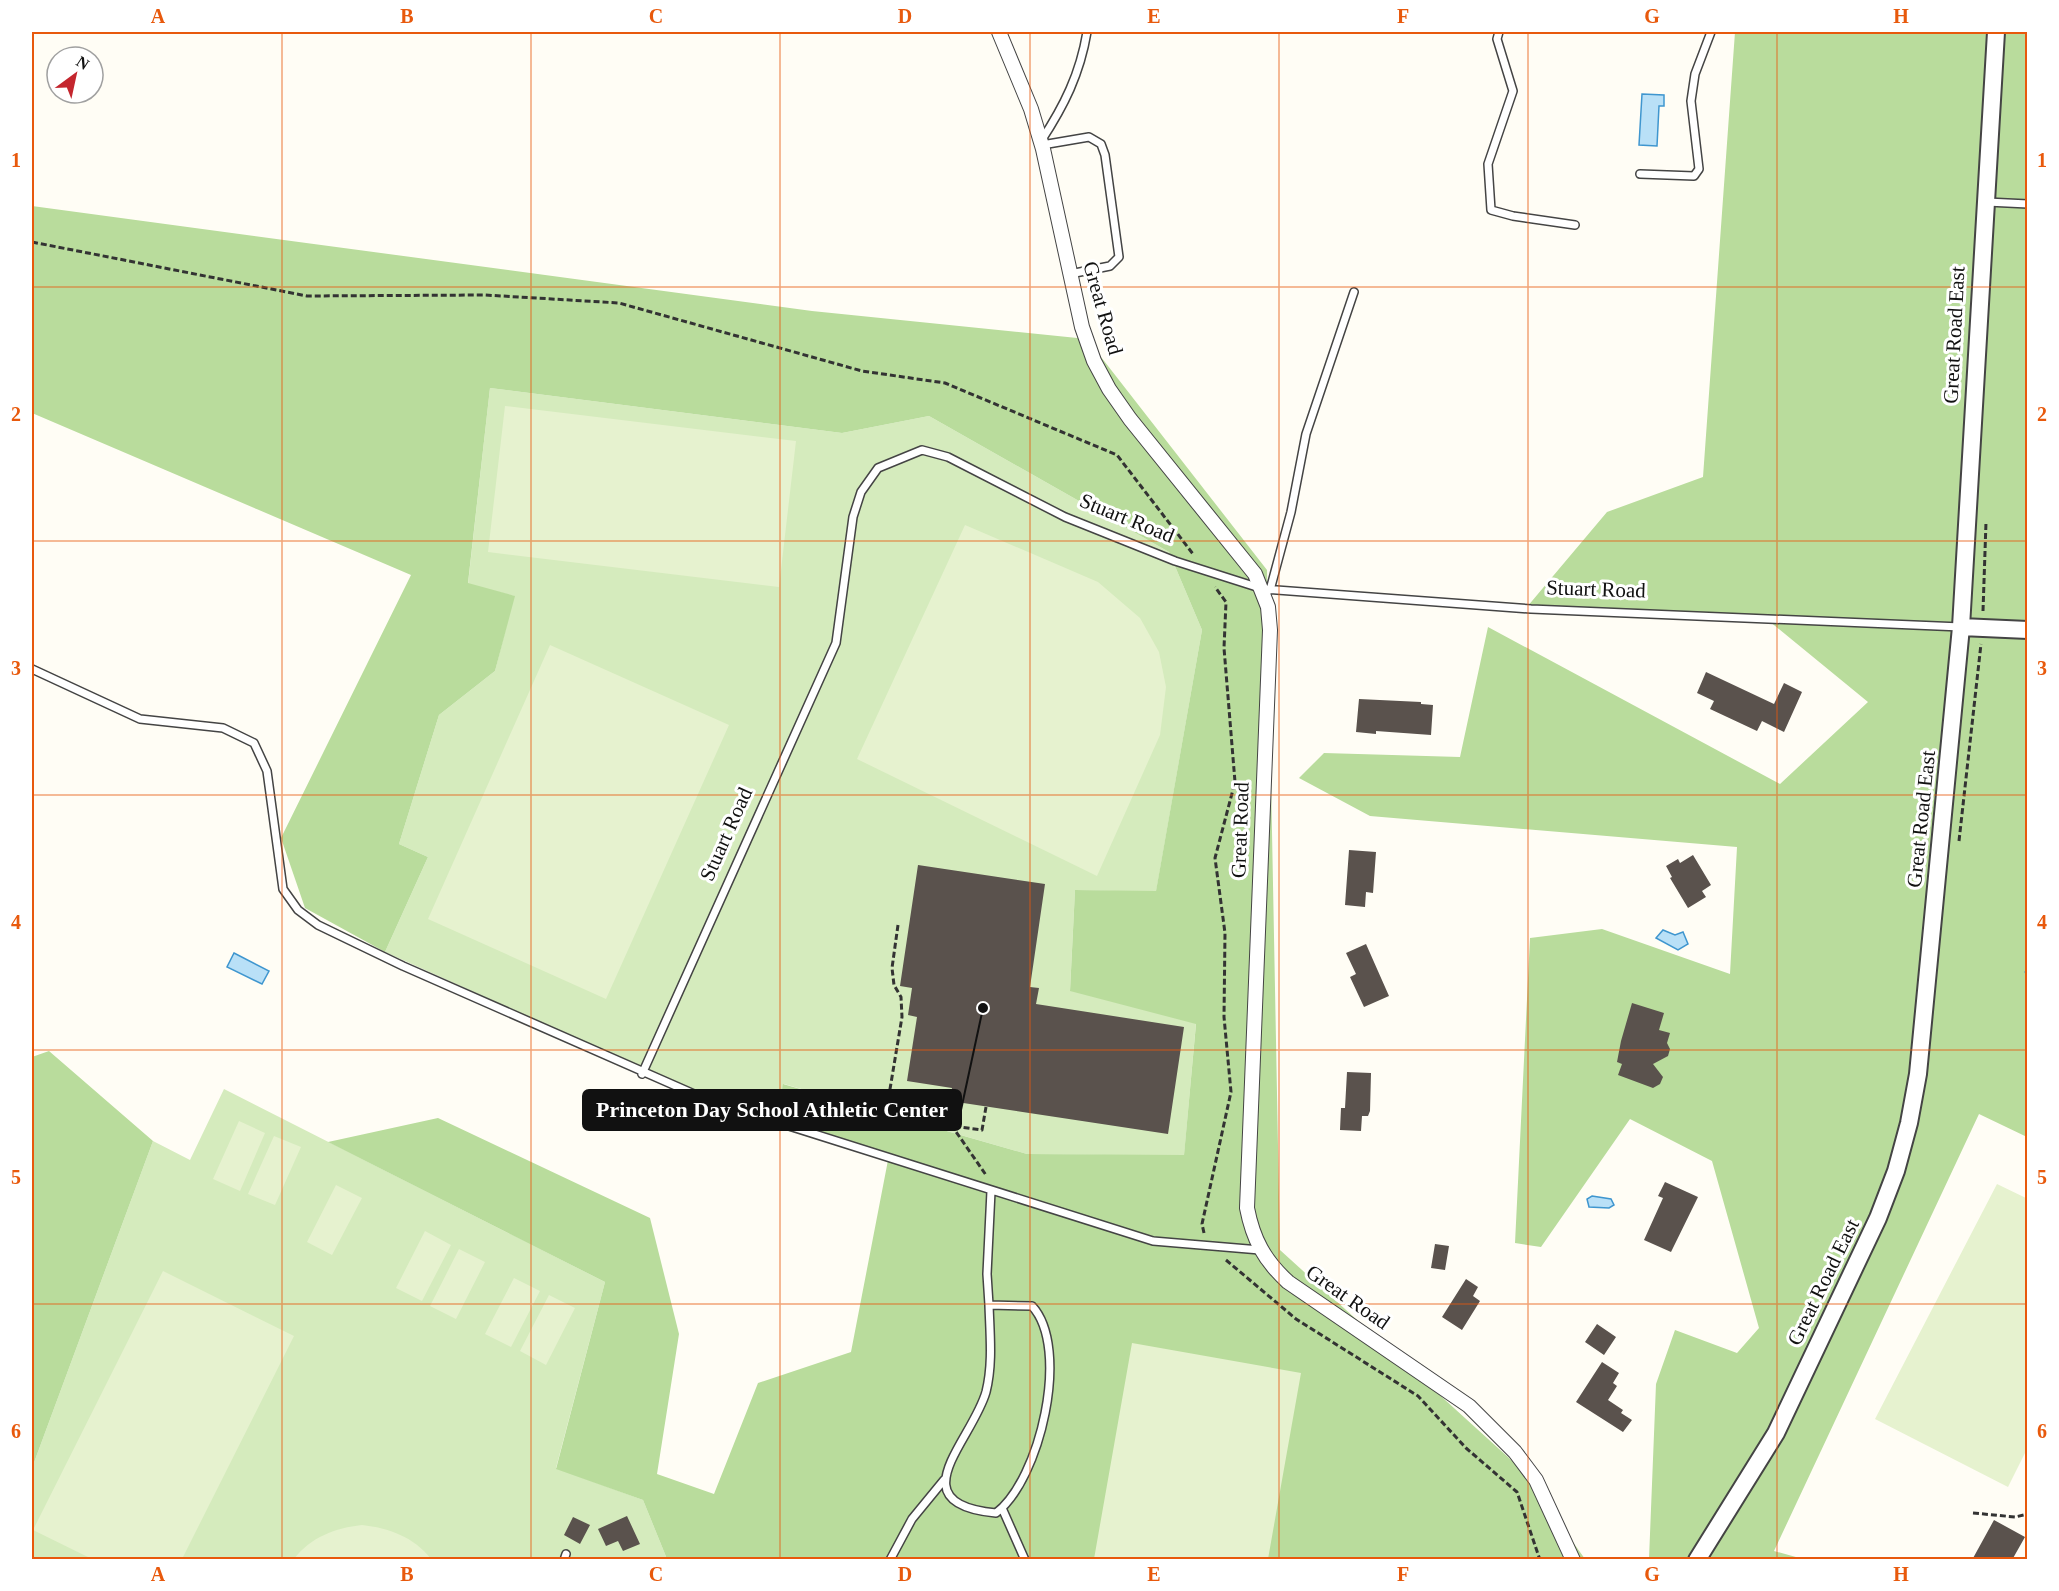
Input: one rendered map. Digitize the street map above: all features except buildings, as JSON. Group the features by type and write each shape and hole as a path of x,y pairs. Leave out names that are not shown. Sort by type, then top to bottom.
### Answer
{"street":[{"name":"Great Road","path":"999,32 1031,109 1041,143 1082,327 1094,361 1109,389 1266,589 1270,630 1247,1208 1251,1230 1260,1250 1273,1268 1288,1282 1469,1406 1492,1426 1536,1480 1573,1560"},
{"name":"Great Road East","path":"1697,1560 1776,1433 1878,1218 1896,1172 1909,1123 1918,1074 1961,627 1996,32"},
{"name":"Stuart Road","path":"1961,627 2028,630"}],"lane":[{"path":"1041,143 1074,84 1087,32"},
{"path":"1499,32 1497,39 1514,91 1488,164 1491,210 1513,216 1575,225"},
{"path":"1640,174 1694,176 1699,169 1690,101 1695,74 1711,32"},
{"path":"1041,143 1089,137 1101,144 1105,155 1119,257 1110,266 1070,274"},
{"path":"1985,202 2028,204"},
{"path":"1266,589 1292,512 1306,434 1354,292"},
{"name":"Stuart Road","path":"642,1074 836,643 853,517 861,492 878,468 922,450 948,457 1065,517 1204,570 1266,589 1531,609 1961,627"},
{"path":"32,669 140,718 223,728 254,743 267,771 283,889 298,910 318,925 382,956 642,1074 710,1101 1154,1241 1260,1250"},
{"path":"890,1560 912,1519 944,1480 949,1463 979,1412 985,1394 990,1371 987,1274 991,1191"},
{"path":"944,1480 947,1495 959,1505 978,1511 996,1513 1016,1494 1037,1447 1048,1400 1047,1332 1041,1317 1032,1306 989,1305"},
{"path":"1002,1508 1025,1560"}],"path":[{"path":"32,242 307,296 485,296 619,303 862,371 945,383 1117,455 1226,602 1224,648 1235,783 1215,858 1225,933 1224,1017 1231,1092 1202,1224 1207,1245 1296,1319 1418,1396 1466,1448 1517,1492 1540,1560"},
{"path":"898,925 892,968 894,985 901,997 902,1017 888,1101 891,1112 952,1126 982,1130 986,1107"},
{"path":"956,1102 952,1126 987,1175 991,1191"},
{"path":"1973,1513 2015,1517 2028,1514"}],"green space":[{"path":"1735,32 2027,32 2027,1137 1979,1114 1774,1551 1803,1559 1649,1559 1656,1384 1675,1330 1737,1353 1759,1328 1712,1161 1630,1119 1541,1247 1515,1243 1530,938 1602,929 1730,974 1737,847 1370,816 1299,778 1324,753 1460,757 1488,627 1780,784 1868,702 1763,616 1522,613 1607,512 1703,477"},
{"path":"32,206 812,311 1087,339 1267,570 1280,1250 1520,1468 1585,1559 667,1559 643,1500 556,1469 605,1282 328,1142 438,1118 650,1218 679,1334 657,1474 714,1494 758,1383 851,1352 889,1155 776,1128 783,1084 1027,1154 1184,1155 1196,1024 1070,991 1075,890 1156,891 1202,630 1169,552 929,416 842,433 490,388 468,583 515,596 495,671 439,715 399,844 428,857 385,952 305,908 281,838 411,575 32,413"},
{"path":"490,388 842,433 929,416 1169,552 1202,630 1156,892 1075,890 1070,990 1196,1023 1184,1156 1027,1154 784,1084 776,1128 385,952 428,857 399,844 439,715 495,671 514,596 468,584"},
{"path":"505,406 796,441 779,587 488,552"},
{"path":"965,525 1098,582 1140,618 1159,652 1166,687 1160,735 1097,876 857,759"},
{"path":"550,645 729,725 606,999 428,919"},
{"path":"49,1051 153,1141 32,1468 32,1057"},
{"path":"224,1089 605,1282 556,1468 643,1500 667,1559 32,1559 32,1468 153,1141 190,1160"},
{"path":"239,1121 265,1133 240,1191 213,1179"},
{"path":"274,1136 301,1147 275,1205 248,1194"},
{"path":"1997,1184 2028,1199 2027,1449 2008,1487 1875,1419"},
{"path":"336,1185 362,1198 332,1255 307,1242"},
{"path":"425,1231 451,1245 422,1301 396,1288"},
{"path":"459,1249 485,1262 456,1319 430,1306"},
{"path":"163,1271 294,1336 182,1559 92,1559 33,1530"},
{"path":"514,1278 540,1291 511,1347 485,1334"},
{"path":"549,1295 575,1308 546,1365 520,1351"},
{"path":"1132,1343 1301,1373 1268,1559 1094,1559"},
{"path":"362,1525 382,1528 409,1539 431,1559 294,1559 308,1545 324,1535 342,1528"}],"water":[{"path":"1642,94 1664,95 1664,106 1659,106 1657,146 1639,145"},
{"path":"1663,930 1675,935 1683,932 1688,944 1678,950 1656,938"},
{"path":"234,953 269,971 262,984 227,967"},
{"path":"1592,1196 1611,1199 1614,1205 1609,1208 1589,1207 1587,1199"}],"place":[{"name":"Princeton Day School Athletic Center","path":"983,1008"}]}
